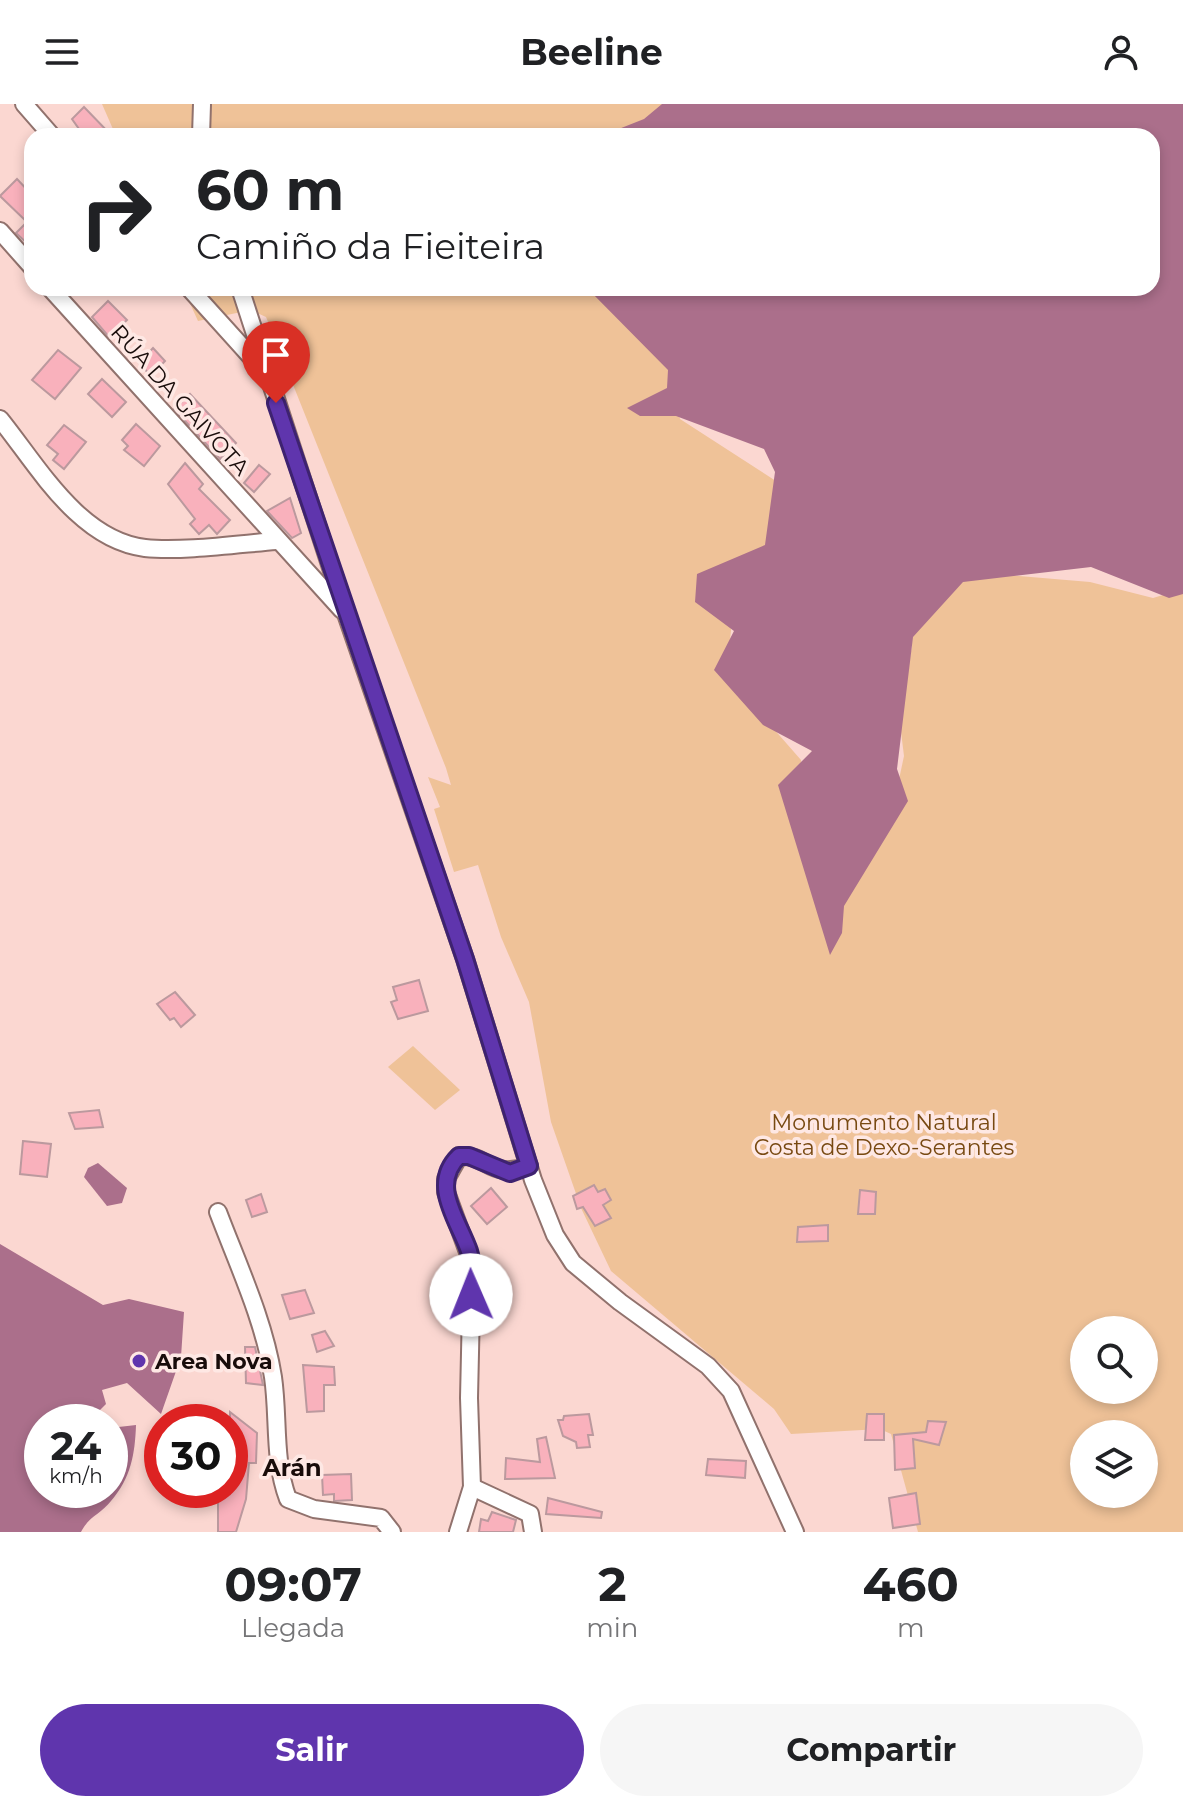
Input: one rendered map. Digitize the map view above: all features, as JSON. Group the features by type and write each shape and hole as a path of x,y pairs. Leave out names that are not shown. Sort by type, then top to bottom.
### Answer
{"street":[{"path":"24,104 45,128"},
{"path":"201,128 202,104"},
{"path":"0,231 24,258"},
{"name":"RÚA DA GAIVOTA","path":"57,296 276,541 346,614"},
{"path":"196,296 267,375"},
{"path":"242,296 346,614 465,959 529,1166 555,1235 573,1263 620,1302 708,1366 731,1391 795,1532"},
{"path":"0,419 71,507 99,531 117,539 147,548 276,541"},
{"path":"458,1532 462,1511 472,1487 469,1398 472,1263 446,1192 452,1163 459,1156 469,1156 510,1173 529,1166"},
{"path":"218,1212 264,1337 273,1378 280,1480 288,1499 314,1509 381,1518 392,1532"},
{"path":"472,1487 530,1514 533,1532"}],"green space":[{"path":"102,104 696,104 666,128 112,128"},
{"name":"Monumento Natural Costa de Dexo-Serantes","path":"187,296 649,296 680,419 779,483 769,556 733,611 727,669 751,703 801,760 808,813 891,817 904,756 899,716 912,646 908,587 1007,575 1090,582 1153,598 1183,589 1183,1532 918,1532 891,1434 880,1429 791,1434 774,1409 611,1271 581,1208 551,1122 529,1002 501,937 478,865 454,872 434,809 440,807 428,777 451,785 446,768 266,317 251,310 198,321"},
{"path":"413,1046 460,1090 435,1110 388,1067"}],"shaded area":[{"path":"662,104 1183,104 1183,594 1169,598 1091,567 963,582 913,637 897,769 908,801 844,906 842,933 830,955 778,785 812,751 763,725 714,670 734,631 695,602 697,574 765,545 775,472 764,449 676,416 640,416 627,408 667,388 668,370 595,296 1160,296 1160,128 621,128 644,119"},
{"path":"98,1163 127,1188 122,1203 107,1206 84,1177 88,1168"},
{"path":"0,1244 103,1305 129,1299 184,1312 181,1357 165,1404 150,1404 127,1383 102,1390 106,1404 24,1404 24,1508 104,1508 81,1532 0,1532"},
{"path":"136,1425 128,1471 128,1426"}],"building":[{"path":"84,107 104,128 78,128 72,119"},
{"path":"17,179 24,186 24,219 0,196"},
{"path":"24,225 24,240 16,233"},
{"path":"108,301 127,320 109,337 92,317"},
{"path":"153,348 165,361 151,376 139,363"},
{"path":"58,350 81,368 55,399 32,380"},
{"path":"102,379 126,402 112,417 88,394"},
{"path":"190,394 236,443 220,459 174,409"},
{"path":"136,424 160,446 144,466 124,450 128,446 122,440"},
{"path":"64,425 86,442 64,469 53,460 58,454 47,445"},
{"path":"185,463 203,484 199,489 230,520 217,534 209,525 199,534 190,524 195,519 168,484"},
{"path":"259,465 270,474 254,492 244,483"},
{"path":"290,498 301,533 292,538 267,511"},
{"path":"419,980 428,1011 398,1019 391,1002 397,1000 393,987"},
{"path":"175,992 195,1015 181,1027 174,1018 170,1020 157,1004"},
{"path":"99,1110 103,1127 75,1129 69,1113"},
{"path":"23,1141 51,1144 47,1177 20,1174"},
{"path":"594,1185 598,1192 605,1189 611,1200 603,1205 611,1218 595,1226 583,1207 577,1209 573,1196"},
{"path":"491,1188 507,1207 487,1224 471,1206"},
{"path":"860,1190 876,1192 875,1214 858,1214"},
{"path":"261,1194 267,1212 252,1217 246,1200"},
{"path":"828,1225 828,1241 797,1242 798,1227"},
{"path":"305,1290 314,1313 290,1319 282,1295"},
{"path":"325,1331 334,1346 317,1352 312,1335"},
{"path":"245,1347 255,1347 263,1385 246,1383"},
{"path":"303,1365 334,1367 335,1385 324,1385 324,1411 307,1412"},
{"path":"589,1414 593,1435 588,1435 590,1447 577,1448 576,1442 563,1436 558,1420 563,1420 564,1416"},
{"path":"867,1414 884,1414 884,1440 865,1440"},
{"path":"928,1421 946,1422 939,1445 913,1439 915,1468 895,1470 894,1435 926,1432"},
{"path":"248,1426 257,1433 256,1463 249,1463 248,1475"},
{"path":"546,1437 555,1478 505,1479 506,1458 540,1462 537,1439"},
{"path":"708,1459 746,1461 745,1478 706,1475"},
{"path":"351,1474 352,1500 334,1501 334,1494 323,1495 322,1475"},
{"path":"916,1493 920,1524 893,1528 889,1498"},
{"path":"548,1498 602,1512 601,1518 546,1514"},
{"path":"218,1508 243,1508 236,1532 218,1532"},
{"path":"492,1512 516,1520 513,1532 479,1532 481,1519 488,1521"}],"place":[{"name":"Area Nova","path":"139,1361"}],"district":[{"name":"Arán","path":"292,1467"}],"route":[{"path":"276,403 465,959 529,1166 510,1173 469,1156 459,1156 452,1163 446,1179 446,1192 469,1249 471,1295"}]}
